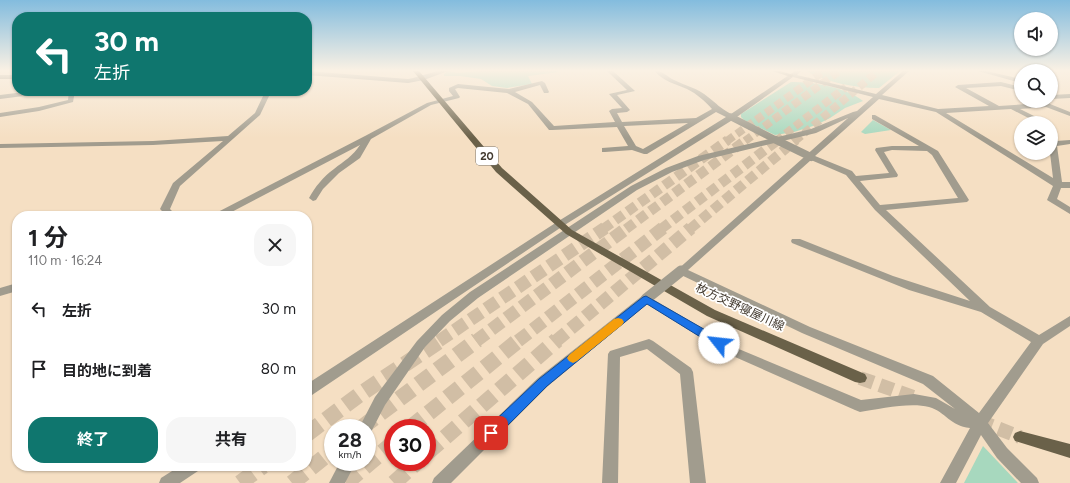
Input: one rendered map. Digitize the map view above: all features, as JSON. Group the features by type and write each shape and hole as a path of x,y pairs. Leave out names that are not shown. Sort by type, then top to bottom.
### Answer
{"main road":[{"name":"20","path":"435,94 499,170 564,228"},
{"name":"枚方交野寝屋川線","path":"564,228 711,313 860,378"},
{"path":"1020,437 1070,451"}],"street":[{"path":"227,211 368,138 430,104 457,97 454,94"},
{"path":"514,94 530,103 552,128 699,120"},
{"path":"615,94 612,94 627,110 612,111 632,148"},
{"path":"699,94 706,98 716,109 731,117 811,157 849,173 878,208 986,310 1039,341"},
{"path":"312,388 564,228 765,94"},
{"path":"869,94 938,111 1012,107 1030,116"},
{"path":"440,483 543,382 681,271 881,94"},
{"path":"970,94 998,108"},
{"path":"0,97 12,95"},
{"path":"0,115 71,101 72,96"},
{"path":"167,211 165,209 176,185 258,114 265,96"},
{"path":"1058,97 1070,96"},
{"path":"1058,108 1069,113"},
{"path":"605,150 632,148 644,152 716,109"},
{"path":"371,419 380,401 421,344 446,318 474,295 564,228 669,170 701,158 813,131 861,110"},
{"path":"938,111 1058,185 1070,184"},
{"path":"876,117 935,153 964,200 878,208"},
{"path":"0,146 153,142 229,138"},
{"path":"314,198 320,188 336,171 357,156 368,138"},
{"path":"1058,143 1070,142"},
{"path":"855,179 894,175 879,150 892,148 929,149"},
{"path":"1054,160 1058,185 1052,200 1070,211"},
{"path":"796,242 954,302 986,310"},
{"path":"681,271 806,330 928,380 958,403 980,423 1002,452 1031,483"},
{"path":"0,292 12,288"},
{"path":"646,299 730,350 860,406 914,400 931,402 945,409 962,421 980,423"},
{"path":"948,483 980,423 1039,341 1070,320"},
{"path":"610,483 614,354 649,344 686,372 698,483"},
{"path":"167,483 185,471"},
{"path":"337,483 343,471"}],"green space":[{"path":"773,94 851,94 863,101 845,108 816,125 794,132 775,135 744,120 741,117 741,114"},
{"path":"873,120 891,130 865,134 861,132"},
{"path":"983,446 1018,483 964,483"}],"tunnel":[{"path":"727,141 793,94"},
{"path":"745,141 809,94"},
{"path":"776,141 838,94"},
{"path":"795,141 851,94"},
{"path":"603,229 728,140"},
{"path":"626,229 746,140"},
{"path":"661,229 778,140"},
{"path":"690,229 796,140"},
{"path":"439,341 605,228"},
{"path":"476,341 627,228"},
{"path":"518,341 663,228"},
{"path":"556,341 691,228"},
{"path":"312,430 359,395 441,340"},
{"path":"373,419 477,340"},
{"path":"421,419 519,340"},
{"path":"436,445 557,340"},
{"path":"860,378 919,399"},
{"path":"979,421 1020,437"},
{"path":"346,483 384,451"},
{"path":"312,467 324,457"},
{"path":"240,483 256,471"},
{"path":"292,483 307,471"},
{"path":"394,483 407,471"}],"slow traffic":[{"path":"573,358 618,322"}],"route":[{"path":"491,433 543,382 646,299 719,343"}]}
